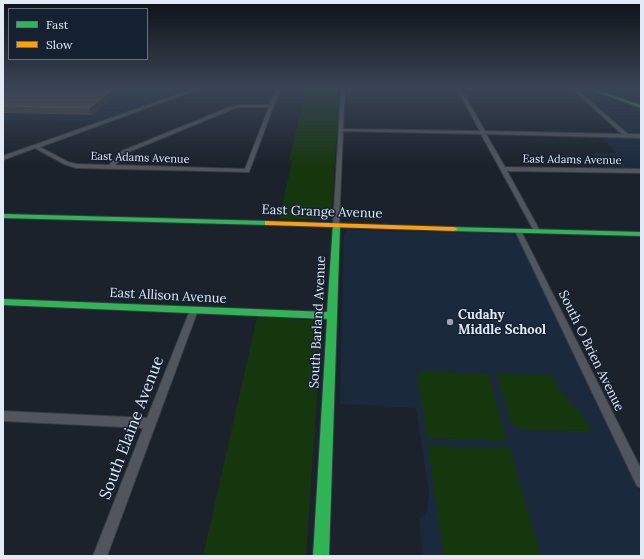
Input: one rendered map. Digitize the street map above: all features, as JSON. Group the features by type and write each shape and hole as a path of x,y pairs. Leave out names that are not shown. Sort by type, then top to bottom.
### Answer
{"street":[{"path":"3,158 125,115"},
{"path":"110,167 124,152 215,115"},
{"name":"East Adams Avenue","path":"37,147 66,163 76,166 247,171 268,115"},
{"name":"South Barland Avenue","path":"321,556 331,316 342,115"},
{"path":"472,115 537,231"},
{"path":"603,115 626,135"},
{"path":"342,130 641,136"},
{"name":"East Adams Avenue","path":"503,169 641,171"},
{"name":"East Grange Avenue","path":"3,216 641,234"},
{"name":"South O Brien Avenue","path":"518,231 641,482"},
{"name":"East Allison Avenue","path":"3,302 331,316"},
{"name":"South Elaine Avenue","path":"100,556 194,310"},
{"path":"3,416 151,423"}],"shaded area":[{"path":"3,115 124,115 108,121 3,120"},
{"path":"606,115 641,115 641,170 608,169 593,153 616,153 600,136 632,137"},
{"name":"Cudahy Middle School","path":"347,230 511,234 517,237 641,495 641,556 423,556 419,519 424,516 427,510 429,493 416,408 340,404 344,234"}],"green space":[{"path":"300,115 338,115 331,218 328,220 279,219 292,161 289,160"},
{"path":"257,317 319,320 322,323 306,556 203,556"},
{"path":"417,371 488,374 507,441 427,438"},
{"path":"496,374 552,375 557,387 589,425 589,431 519,430 518,426 512,426"},
{"path":"428,446 510,448 541,556 444,556"}],"traffic: fast":[{"path":"3,216 268,223"},
{"path":"321,556 336,226"},
{"path":"454,229 641,234"},
{"path":"3,302 331,316"}],"traffic: slow":[{"path":"268,223 454,229"}],"place":[{"name":"Cudahy Middle School","path":"450,322"}]}
